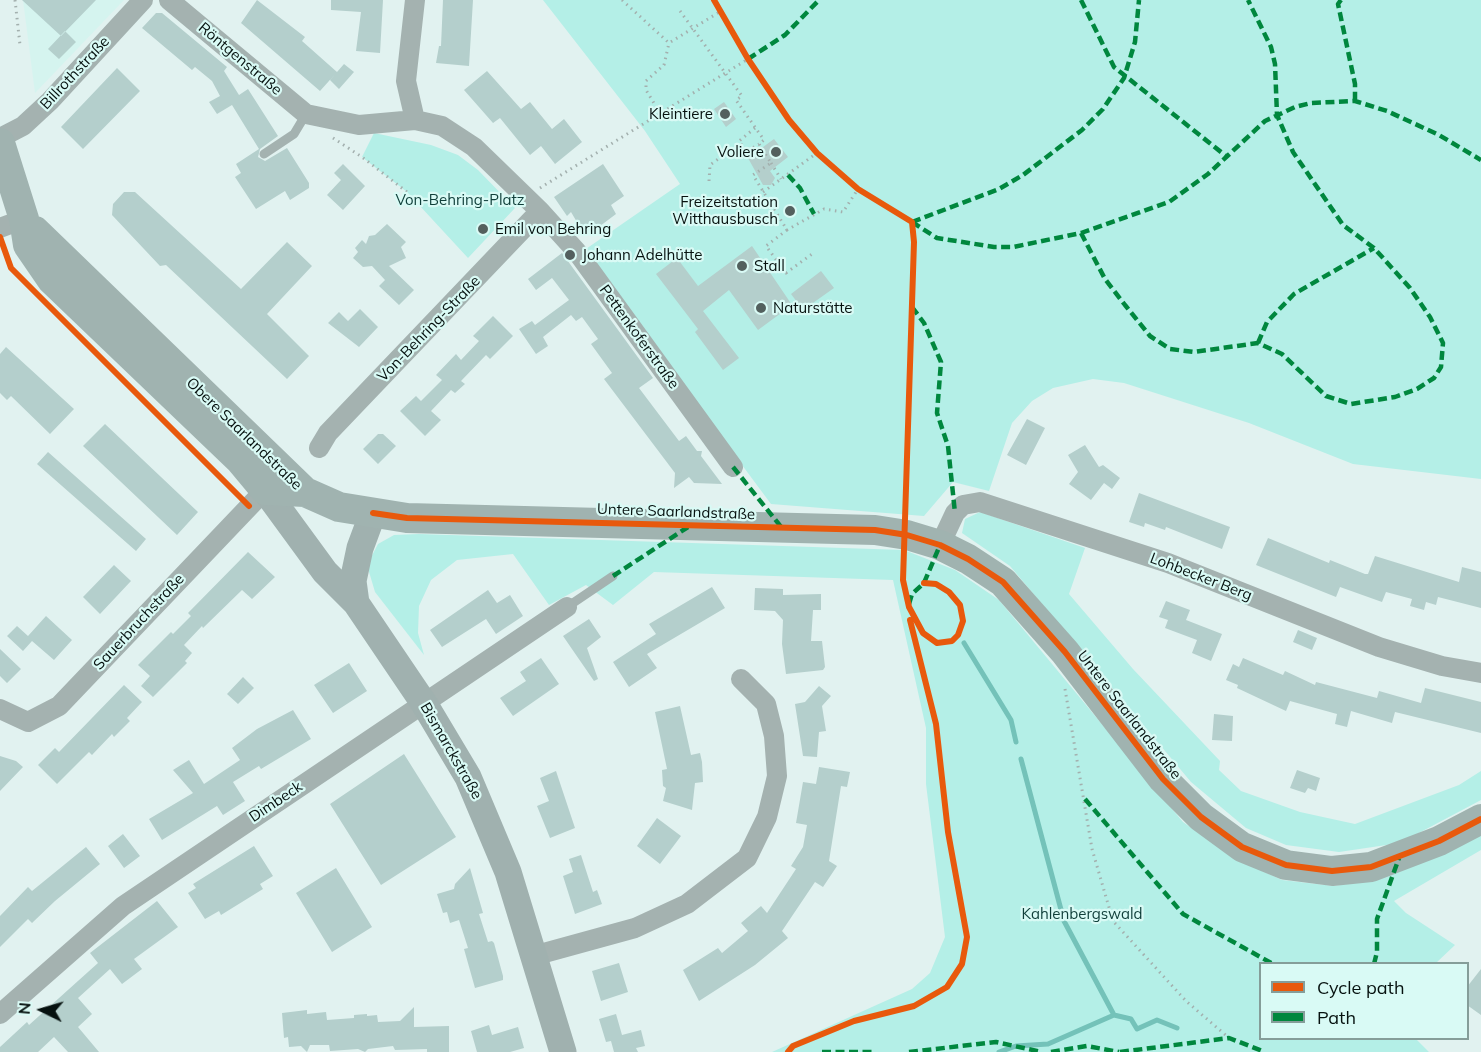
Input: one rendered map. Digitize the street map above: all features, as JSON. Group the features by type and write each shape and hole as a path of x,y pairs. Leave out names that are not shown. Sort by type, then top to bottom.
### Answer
{"main road":[{"name":"Obere Saarlandstraße","path":"0,143 9,211 28,245 52,280 240,460 265,490 305,492"},
{"name":"Obere Saarlandstraße","path":"9,211 305,492"},
{"name":"Bismarckstraße","path":"265,490 325,572 356,603 425,705 468,777 490,823 563,1052"},
{"name":"Untere Saarlandstraße","path":"305,492 339,507 407,518 875,530 907,535 940,545 968,559 1003,582 1065,652 1163,779 1201,817 1242,847 1286,865 1332,871 1371,867 1439,841 1481,819"},
{"path":"356,603 353,581 360,548 373,513"}],"street":[{"name":"Billrothstraße","path":"0,138 23,126 50,101 143,0"},
{"name":"Röntgenstraße","path":"169,0 309,115"},
{"path":"415,0 406,81 415,120"},
{"path":"309,115 359,125 415,120 442,126 474,147 533,204"},
{"name":"Von-Behring-Straße","path":"319,448 328,433 533,204"},
{"name":"Pettenkoferstraße","path":"533,204 577,252 733,467"},
{"name":"Sauerbruchstraße","path":"0,709 28,722 59,706 265,490"},
{"name":"Lohbecker Berg","path":"940,545 955,513 963,505 980,502 1168,563 1379,647 1442,666 1481,673"},
{"name":"Dimbeck","path":"0,1014 123,906 567,608"},
{"path":"533,956 634,928 687,904 747,858 767,817 777,776 774,736 766,704 741,679"}],"lane":[{"path":"264,154 294,134 309,115"},
{"path":"567,608 613,576"}],"path":[{"path":"15,0 20,45"},
{"path":"622,0 669,43"},
{"path":"680,11 691,30 742,96 736,100 764,140 746,152 740,143"},
{"path":"660,113 646,90 646,81 664,66 669,43 721,11"},
{"path":"533,204 660,113 748,59"},
{"path":"309,115 317,128 362,157 407,192"},
{"path":"708,181 710,165 740,143 739,141 755,128"},
{"path":"759,144 781,179"},
{"path":"763,192 817,153"},
{"path":"771,163 753,175 787,230"},
{"path":"812,254 786,273 766,246 787,230 824,209 843,212 858,189"},
{"path":"1065,652 1065,700 1085,799 1092,849 1113,921 1186,1001 1229,1038"}],"shaded area":[{"path":"23,0 124,0 35,93"}],"green space":[{"path":"543,0 1481,0 1481,479 1353,464 1249,423 1124,383 1093,379 1053,388 1032,401 1012,423 989,491 953,482 924,516 771,504 583,251 680,184 645,131"},
{"name":"Von-Behring-Platz","path":"374,133 431,145 458,155 478,170 515,208 468,258 407,192 362,157"},
{"path":"980,512 1085,548 1069,594 1133,669 1220,761 1219,770 1241,791 1300,812 1355,824 1459,785 1481,771 1481,800 1400,843 1339,852 1286,845 1246,828 1191,782 1010,566 962,533 965,519"},
{"name":"Kahlenbergswald","path":"394,535 904,550 955,570 999,600 1183,822 1234,858 1282,880 1334,886 1378,879 1481,834 1481,850 1394,901 1406,913 1455,945 1437,962 1259,962 1259,1040 1417,1040 1429,1052 772,1052 912,989 930,973 945,937 926,784 926,728 893,580 654,572 613,605 586,585 549,605 513,554 457,560 431,580 419,606 418,633 424,655 375,592 367,565 378,544"}],"building":[{"path":"22,0 96,0 61,36"},
{"path":"257,0 305,37 302,41 337,72 320,91 241,23"},
{"path":"331,0 383,0 380,53 356,51 361,12 331,10"},
{"path":"443,0 473,0 469,66 436,63 439,46 441,46"},
{"path":"156,13 162,13 227,67 224,71 239,95 248,89 278,136 260,149 258,157 265,161 287,148 309,183 309,188 290,200 285,191 256,209 235,177 241,173 236,164 259,149 232,105 217,114 209,102 220,96 212,81 195,67 192,70 142,28"},
{"path":"65,31 76,42 59,59 48,49"},
{"path":"344,64 354,72 339,89 330,80"},
{"path":"117,68 140,91 83,149 61,127"},
{"path":"487,71 521,109 530,102 552,129 564,119 582,142 555,164 541,146 530,155 500,118 493,123 464,90"},
{"name":"Kleintiere","path":"724,102 736,119 726,127 714,109"},
{"path":"774,139 788,157 770,171 775,178 771,185 763,185 748,158"},
{"path":"343,164 365,186 343,210 327,195 341,180 334,173"},
{"path":"603,164 624,196 611,205 616,214 596,229 594,227 584,234 571,212 567,216 554,197"},
{"path":"124,192 135,192 241,289 287,242 312,266 267,314 309,356 287,379 166,265 160,266 112,215 113,204"},
{"path":"387,224 406,242 401,247 406,258 389,266 414,290 399,305 379,286 385,280 372,266 363,267 353,258 358,252 355,248 362,240 366,244 369,236 375,235"},
{"path":"752,246 792,305 758,330 729,290 703,311 739,358 723,370 695,332 698,329 656,274 677,258 698,286"},
{"path":"562,253 653,378 639,388 679,441 686,436 697,451 702,451 701,456 722,484 694,483 689,477 674,488 675,473 604,379 612,373 591,344 598,339 582,317 576,321 571,315 543,337 548,346 536,354 519,329 532,321 535,325 569,300 552,278 536,290 528,279"},
{"path":"821,271 834,288 803,310 791,294"},
{"path":"360,309 378,327 359,347 328,323 339,312 348,321"},
{"path":"493,316 513,336 490,359 486,355 461,381 465,384 455,393 451,390 431,411 441,420 425,436 400,411 416,396 421,401 442,380 436,375 456,354 461,360 479,341 473,336"},
{"path":"6,347 74,409 50,434 11,396 7,400 0,393 0,354"},
{"path":"1027,419 1045,428 1026,465 1007,455"},
{"path":"105,424 198,512 177,535 83,446"},
{"path":"378,434 383,434 396,446 378,464 363,449"},
{"path":"1085,445 1099,467 1103,465 1120,478 1112,489 1104,483 1091,500 1069,484 1078,472 1068,455"},
{"path":"48,452 146,539 136,551 37,464"},
{"path":"1139,493 1230,527 1222,549 1166,527 1165,530 1145,523 1144,527 1129,522"},
{"path":"1268,538 1329,563 1330,560 1365,574 1368,574 1375,556 1459,582 1462,567 1481,572 1481,608 1438,597 1436,605 1426,602 1424,610 1410,606 1412,599 1386,592 1382,602 1340,587 1336,597 1256,565"},
{"path":"248,552 275,577 252,599 242,590 203,628 202,626 184,645 192,653 185,661 187,663 153,697 141,686 150,676 138,665 171,632 173,634 191,616 188,613"},
{"path":"114,565 131,581 100,614 83,597"},
{"path":"712,587 725,608 647,654 657,668 629,687 613,662 656,634 649,624"},
{"path":"755,588 783,589 783,595 821,594 821,610 813,610 811,641 822,641 825,667 823,670 786,674 782,644 783,620 775,611 754,610"},
{"path":"488,590 497,603 510,595 523,616 496,634 486,619 442,647 430,630"},
{"path":"1166,601 1190,610 1186,620 1222,634 1211,661 1192,653 1197,640 1165,628 1168,620 1159,617"},
{"path":"46,616 72,640 54,660 32,641 23,651 7,636 17,626 28,636"},
{"path":"589,619 601,637 587,648 598,679 594,681 563,636"},
{"path":"1298,630 1317,638 1312,650 1293,642"},
{"path":"0,649 21,669 7,683 0,676"},
{"path":"541,658 559,684 513,716 500,698 526,681 520,672"},
{"path":"1243,658 1283,675 1285,671 1315,685 1316,682 1377,698 1379,691 1421,703 1425,688 1481,702 1481,733 1395,712 1392,723 1351,711 1347,727 1335,724 1337,714 1290,701 1286,711 1237,688 1238,685 1226,680 1233,664 1239,667"},
{"path":"349,663 367,691 333,713 314,685"},
{"path":"243,677 254,688 238,704 227,694"},
{"path":"124,685 142,702 127,718 130,721 114,737 112,734 92,755 89,752 57,784 38,765 55,748 59,752"},
{"path":"819,686 831,696 822,706 826,731 819,732 817,757 803,756 795,704 805,702"},
{"path":"680,706 691,755 700,753 702,762 703,782 695,783 692,810 663,801 666,788 663,786 662,770 667,769 655,712"},
{"path":"293,710 311,739 261,769 259,766 233,782 245,801 223,815 217,806 162,840 149,819 193,793 173,770 189,760 204,784 240,760 232,748 257,729"},
{"path":"1214,714 1233,716 1232,741 1212,740"},
{"path":"404,754 456,837 381,885 330,804"},
{"path":"0,756 16,761 23,767 0,791"},
{"path":"819,767 850,772 847,787 841,786 829,861 837,866 823,887 815,882 782,931 788,938 755,965 699,1001 683,970 718,948 722,953 748,931 741,923 761,906 767,913 796,869 791,866 803,847 807,825 796,823 803,782 816,784"},
{"path":"1297,770 1320,778 1316,791 1308,788 1305,793 1290,788"},
{"path":"556,771 575,828 550,838 537,806 549,801 540,778"},
{"path":"657,818 681,836 660,864 637,846"},
{"path":"123,834 140,856 124,868 108,846"},
{"path":"254,846 273,876 260,884 263,889 221,915 219,911 205,919 188,893 196,888 193,884"},
{"path":"86,847 100,864 32,923 28,919 0,947 0,916 28,887 32,891"},
{"path":"581,855 593,892 597,890 602,904 575,914 563,876 573,872 569,859"},
{"path":"336,868 372,927 332,952 296,893"},
{"path":"470,868 483,913 479,914 488,942 494,943 503,976 503,980 475,988 464,949 468,948 459,920 450,923 447,912 443,913 437,894 454,889 455,884"},
{"path":"157,901 178,927 134,959 142,969 122,984 110,969 78,998 92,1014 78,1027 99,1052 68,1052 54,1037 38,1052 0,1052 0,1047 27,1022 29,1025 98,963 90,953"},
{"path":"619,963 628,992 601,1001 592,971"},
{"path":"1481,969 1481,1015 1469,1006 1469,984"},
{"path":"414,1007 414,1027 449,1026 449,1052 427,1052 427,1049 395,1050 393,1046 368,1049 365,1052 358,1049 330,1051 329,1045 310,1045 307,1052 301,1046 289,1047 288,1037 284,1038 282,1013 307,1010 307,1014 326,1012 327,1020 354,1018 354,1015 367,1014 367,1016 377,1015 378,1022 400,1021"},
{"path":"616,1014 622,1035 641,1030 645,1046 636,1048 638,1052 614,1052 611,1041 606,1042 599,1019"},
{"path":"489,1025 492,1035 518,1027 524,1048 510,1052 477,1052 471,1031"}],"waterway":[{"path":"964,643 1011,720 1016,742"},
{"path":"1021,759 1064,921 1114,1015"},
{"path":"999,1052 1016,1046 1048,1044 1114,1015 1131,1019 1137,1029 1157,1020 1177,1028"}],"marked path":[{"path":"748,59 785,35 819,0"},
{"path":"1081,0 1114,67 1226,156"},
{"path":"912,222 999,189 1023,175 1082,130 1103,109 1124,78 1135,42 1139,0"},
{"path":"1081,233 1105,279 1150,336 1170,349 1194,352 1258,343 1282,354 1326,396 1351,404 1395,397 1417,389 1434,378 1441,367 1443,343 1430,317 1410,288 1374,248 1343,225 1293,152 1277,115 1275,64 1271,47 1248,0"},
{"path":"1341,0 1338,4 1355,84 1355,101"},
{"path":"912,222 937,238 994,247 1013,247 1081,233 1169,202 1208,174 1265,121 1295,107 1311,103 1355,101 1387,111 1439,135 1481,160"},
{"path":"788,175 800,188 814,214"},
{"path":"1258,343 1267,322 1294,294 1374,248"},
{"path":"912,307 924,323 941,362 937,413 948,446 955,513"},
{"path":"733,467 782,528"},
{"path":"613,576 688,527"},
{"path":"909,604 912,594 924,583 940,545"},
{"path":"1085,799 1183,914 1269,962"},
{"path":"1374,962 1377,952 1377,919 1399,858"},
{"path":"1120,1052 1229,1038 1265,1052"},
{"path":"909,1052 996,1042 1042,1052"},
{"path":"1051,1052 1087,1046 1119,1052"},
{"path":"822,1052 875,1052"}],"cycle path":[{"path":"714,0 748,59 789,120 817,153 858,189 912,222 914,242 903,580 909,607 923,633 937,643 952,641 958,635 963,621 960,605 949,592 936,584 924,583"},
{"path":"0,237 11,268 249,506"},
{"path":"373,513 407,518 875,530 907,535 940,545 968,559 1003,582 1065,652 1163,779 1201,817 1242,847 1286,865 1332,871 1371,867 1439,841 1481,819"},
{"path":"788,1052 793,1046 854,1021 914,1006 947,987 962,964 967,937 948,832 936,724 910,620"}],"place":[{"name":"Kleintiere","path":"725,114"},
{"name":"Voliere","path":"776,152"},
{"name":"Freizeitstation Witthausbusch","path":"790,211"},
{"name":"Emil von Behring","path":"483,229"},
{"name":"Johann Adelhütte","path":"570,255"},
{"name":"Stall","path":"742,266"},
{"name":"Naturstätte","path":"761,308"}]}
